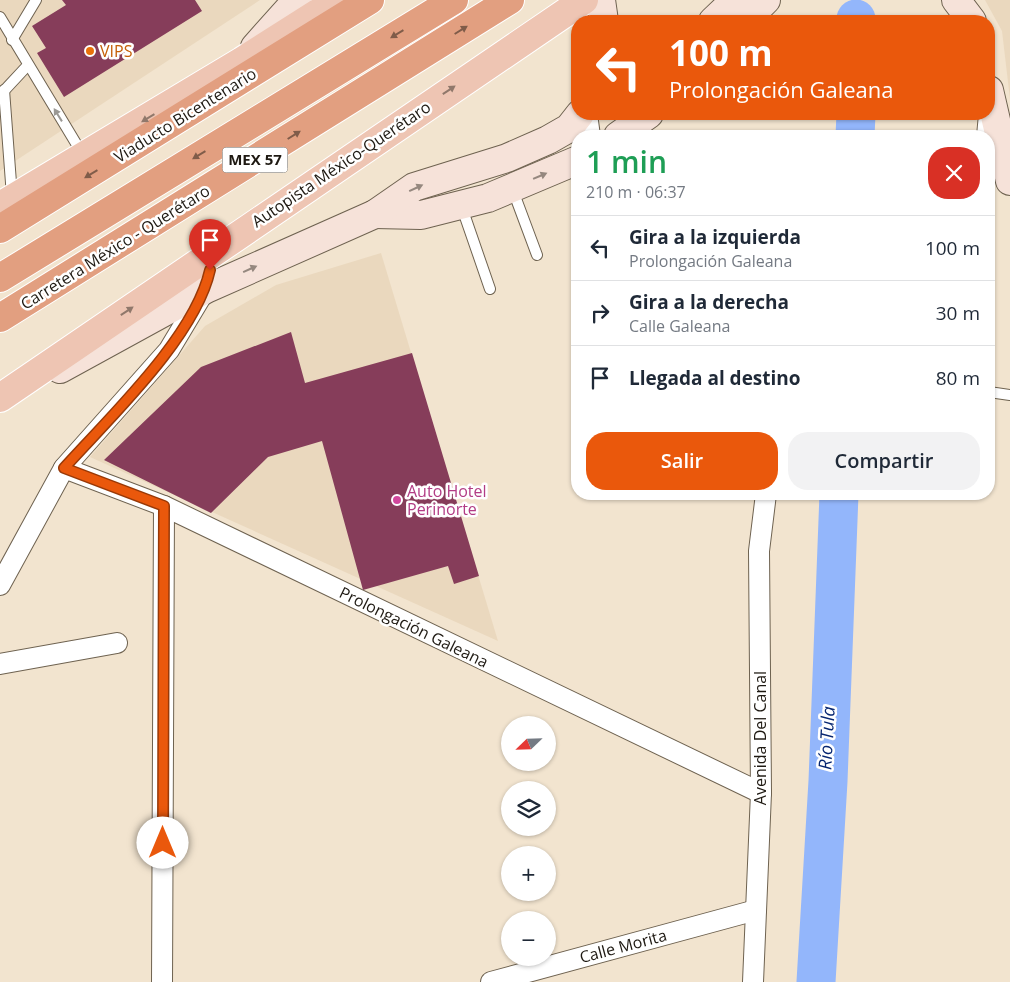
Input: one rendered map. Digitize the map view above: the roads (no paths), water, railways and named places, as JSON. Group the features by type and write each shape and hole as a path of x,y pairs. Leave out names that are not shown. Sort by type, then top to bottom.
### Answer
{"highway":[{"name":"Viaducto Bicentenario","path":"0,229 370,0"},
{"name":"Carretera México - Querétaro","path":"0,278 454,0"},
{"name":"Carretera México - Querétaro","path":"0,318 510,0"},
{"path":"0,262 98,217"}],"main road":[{"path":"242,61 297,0"},
{"path":"6,203 242,61 338,0"},
{"name":"Autopista México-Querétaro","path":"0,398 584,0"},
{"path":"601,0 603,15"},
{"path":"719,15 734,0"},
{"path":"751,15 766,0"},
{"path":"956,0 967,15"},
{"path":"995,116 1010,181"},
{"path":"0,403 206,289 375,214 414,187 506,158 548,140 569,128 575,120"},
{"path":"626,130 641,120"},
{"path":"375,214 421,215 488,198 571,163"}],"street":[{"path":"0,585 64,468 169,350 206,289 214,251"},
{"name":"Prolongación Galeana","path":"64,468 164,506 761,793"},
{"name":"Avenida Del Canal","path":"753,982 761,793 759,551 765,500"},
{"path":"162,982 164,506"},
{"path":"0,664 117,643"},
{"name":"Calle Morita","path":"491,982 756,910"}],"lane":[{"path":"12,40 36,0"},
{"path":"0,17 12,40 84,156"},
{"path":"6,203 2,92 28,65"},
{"path":"512,188 536,255"},
{"path":"460,205 490,289"},
{"path":"995,393 1010,395"}],"waterway":[{"name":"Río Tula","path":"855,130 856,120"},
{"name":"Río Tula","path":"816,982 828,781 839,500"}],"place":[{"name":"VIPS","path":"90,51"},
{"name":"Auto Hotel Perinorte","path":"397,500"}]}
